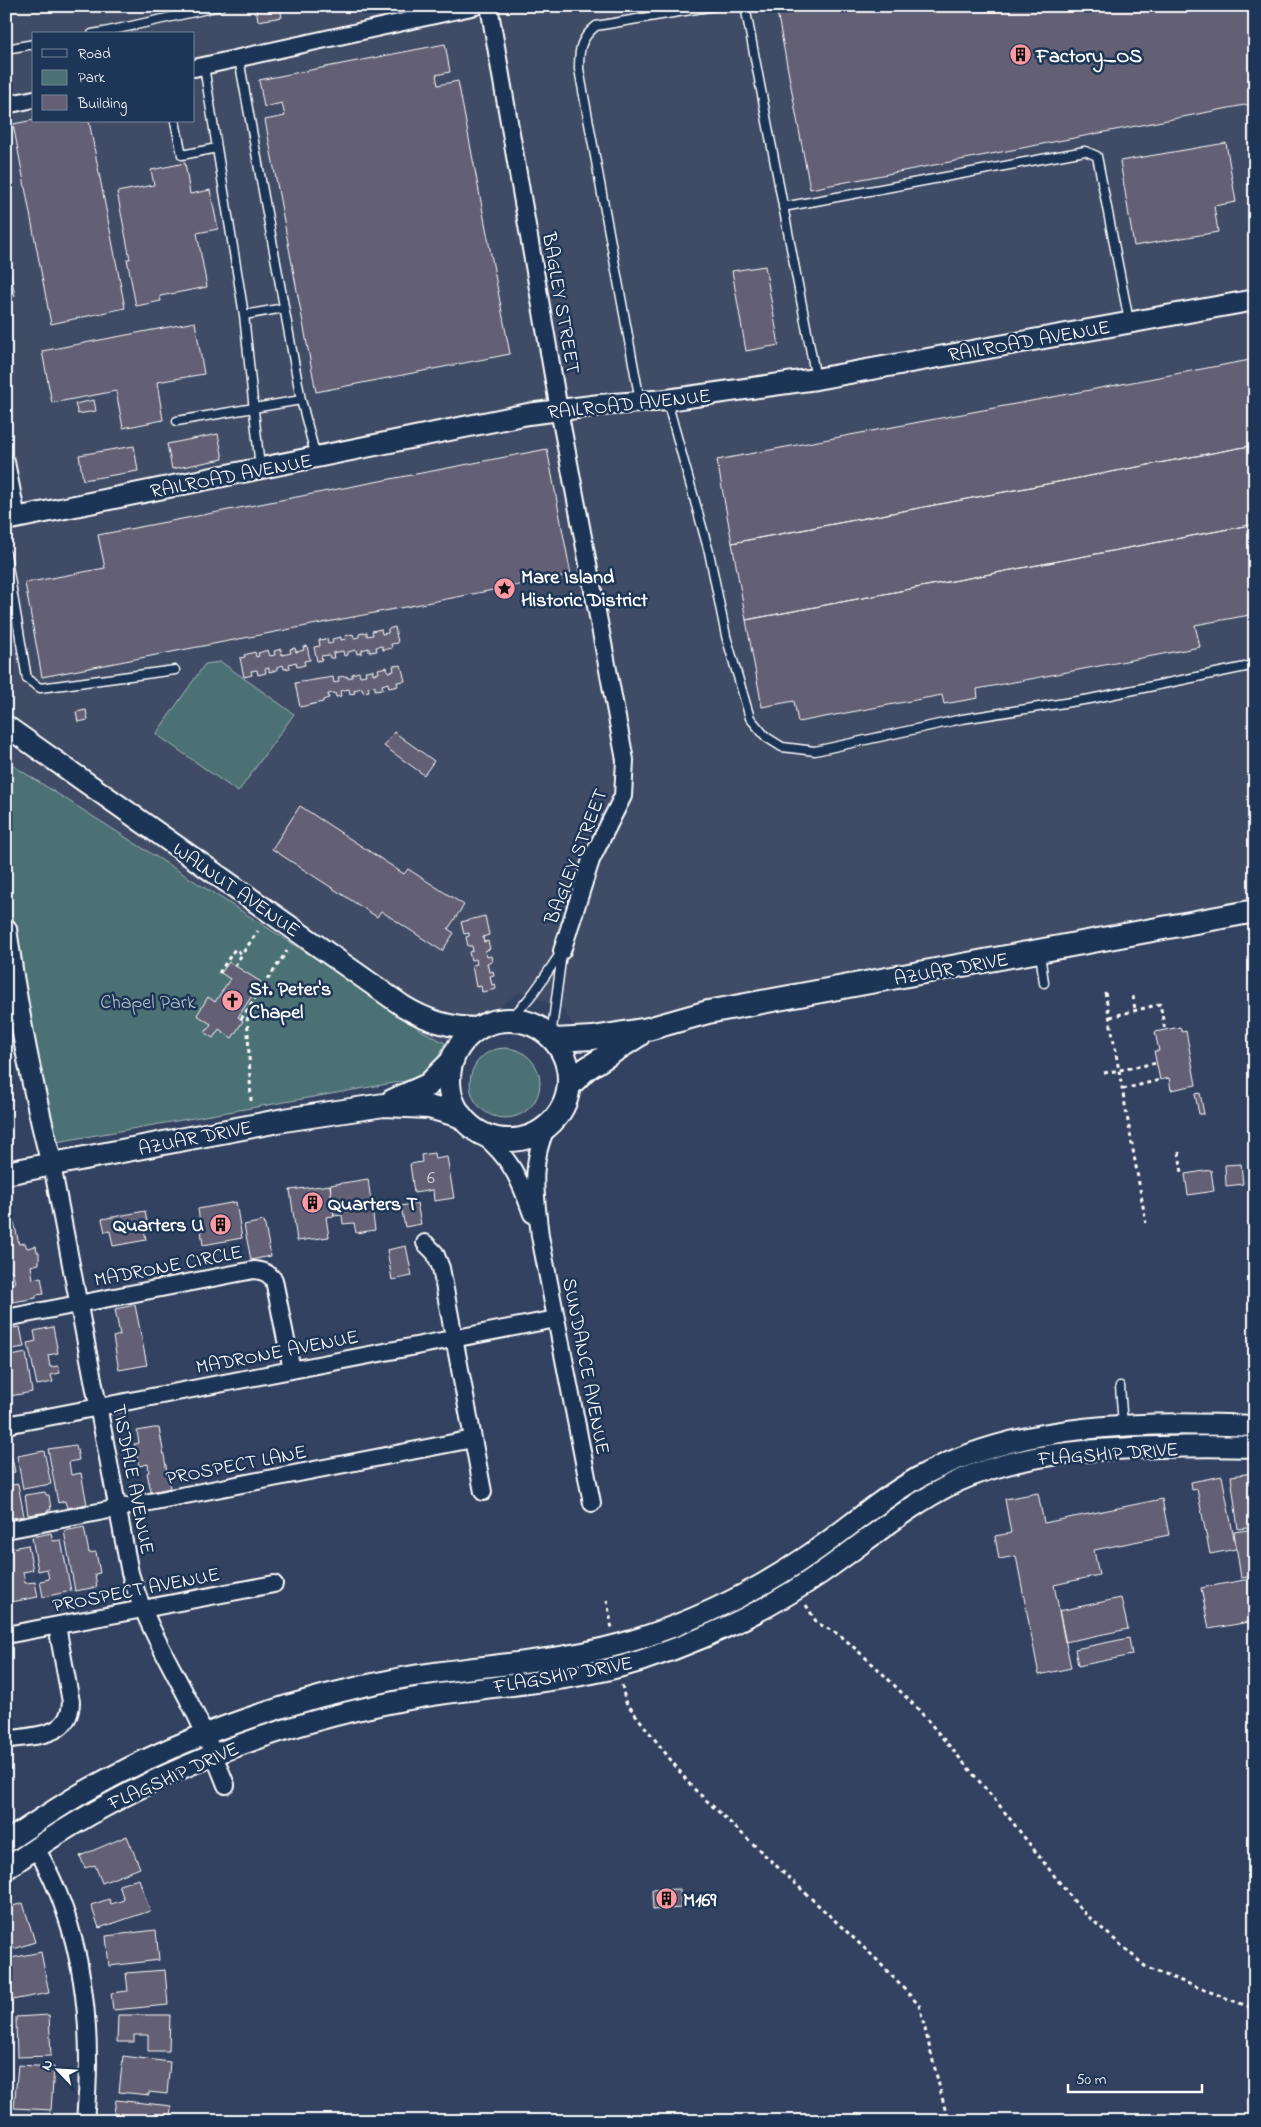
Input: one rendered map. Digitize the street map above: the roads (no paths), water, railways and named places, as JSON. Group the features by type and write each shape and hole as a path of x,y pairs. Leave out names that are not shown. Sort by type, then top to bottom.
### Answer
{"main road":[{"name":"AZUAR DRIVE","path":"553,1039 593,1038 648,1030 708,1012 1255,911"},
{"path":"507,1020 534,1025 553,1039 563,1054 568,1071 569,1086 562,1109 547,1128 533,1136 520,1140 505,1141 482,1135 471,1128 460,1116 453,1104 449,1090 449,1076 458,1048 466,1037 478,1028 494,1022 507,1020"},
{"name":"AZUAR DRIVE","path":"569,1086 586,1069 601,1058 648,1030"},
{"name":"AZUAR DRIVE","path":"384,1104 428,1084 452,1062"},
{"name":"AZUAR DRIVE","path":"6,1173 284,1120 384,1104 428,1106 460,1116"}],"street":[{"path":"199,67 476,6"},
{"name":"BAGLEY STREET","path":"489,6 559,410 625,760 623,796 592,860 562,951"},
{"path":"6,104 32,99"},
{"name":"RAILROAD AVENUE","path":"12,519 528,414 667,400 816,379 1255,300"},
{"path":"6,462 12,519"},
{"name":"WALNUT AVENUE","path":"6,726 402,1006 419,1016 447,1026 478,1028"},
{"path":"6,929 12,1009 52,1165"},
{"name":"SUNDANCE AVENUE","path":"547,1128 539,1142 536,1157 536,1201 540,1236 592,1503"},
{"name":"SUNDANCE AVENUE","path":"482,1135 502,1152 519,1178 540,1236"},
{"name":"TISDALE AVENUE","path":"52,1165 130,1573 142,1609 166,1661 189,1700 226,1785"},
{"path":"425,1243 435,1253 441,1268 483,1492"},
{"name":"MADRONE CIRCLE","path":"6,1318 254,1270 262,1271 268,1273 274,1280 292,1370"},
{"name":"MADRONE AVENUE","path":"6,1425 556,1319"},
{"name":"FLAGSHIP DRIVE","path":"6,1842 88,1790 136,1765 204,1734 288,1706 366,1686 428,1674 547,1660 636,1640 702,1615 755,1589 810,1555 900,1488 949,1462 973,1452 1022,1438 1072,1430 1123,1427 1255,1426"},
{"name":"PROSPECT LANE","path":"6,1530 473,1440"},
{"name":"FLAGSHIP DRIVE","path":"6,1869 36,1848 106,1805 169,1773 213,1754 294,1726 353,1710 431,1695 574,1677 626,1665 679,1647 738,1622 797,1589 890,1521 934,1493 965,1478 1002,1465 1050,1455 1099,1450 1255,1447"},
{"name":"PROSPECT AVENUE","path":"6,1635 274,1584"},
{"path":"6,1740 58,1730 66,1723 71,1702 57,1626"},
{"path":"36,1848 61,1900 79,1964 88,2035 85,2121"}],"lane":[{"path":"109,32 221,6"},
{"path":"640,403 579,68 579,49 588,32 596,26 714,6"},
{"path":"745,6 816,379"},
{"path":"6,49 32,44"},
{"path":"239,59 301,400 316,458"},
{"path":"199,67 217,148 244,315 252,408 260,470"},
{"path":"175,122 182,155 217,148"},
{"path":"783,207 1085,151 1097,156 1129,322"},
{"path":"244,315 284,308"},
{"path":"177,421 301,400"},
{"path":"667,400 709,552 726,636 750,718 766,737 782,747 815,750 962,719 1090,699 1255,665"},
{"path":"6,554 27,679 34,685 40,688 175,670"},
{"name":"BAGLEY STREET","path":"507,1020 529,1000 562,951"},
{"name":"BAGLEY STREET","path":"553,1039 562,951"},
{"path":"1040,951 1044,983"},
{"path":"1120,1386 1123,1427"}],"place":[{"name":"Factory_OS","path":"1020,55"},
{"name":"Mare Island Historic District","path":"505,588"},
{"name":"St. Peter's Chapel","path":"233,1000"},
{"name":"Quarters T","path":"312,1203"},
{"name":"Quarters U","path":"220,1224"},
{"name":"M169","path":"667,1899"}],"park label":[{"name":"Chapel Park","path":"148,1001"}]}
